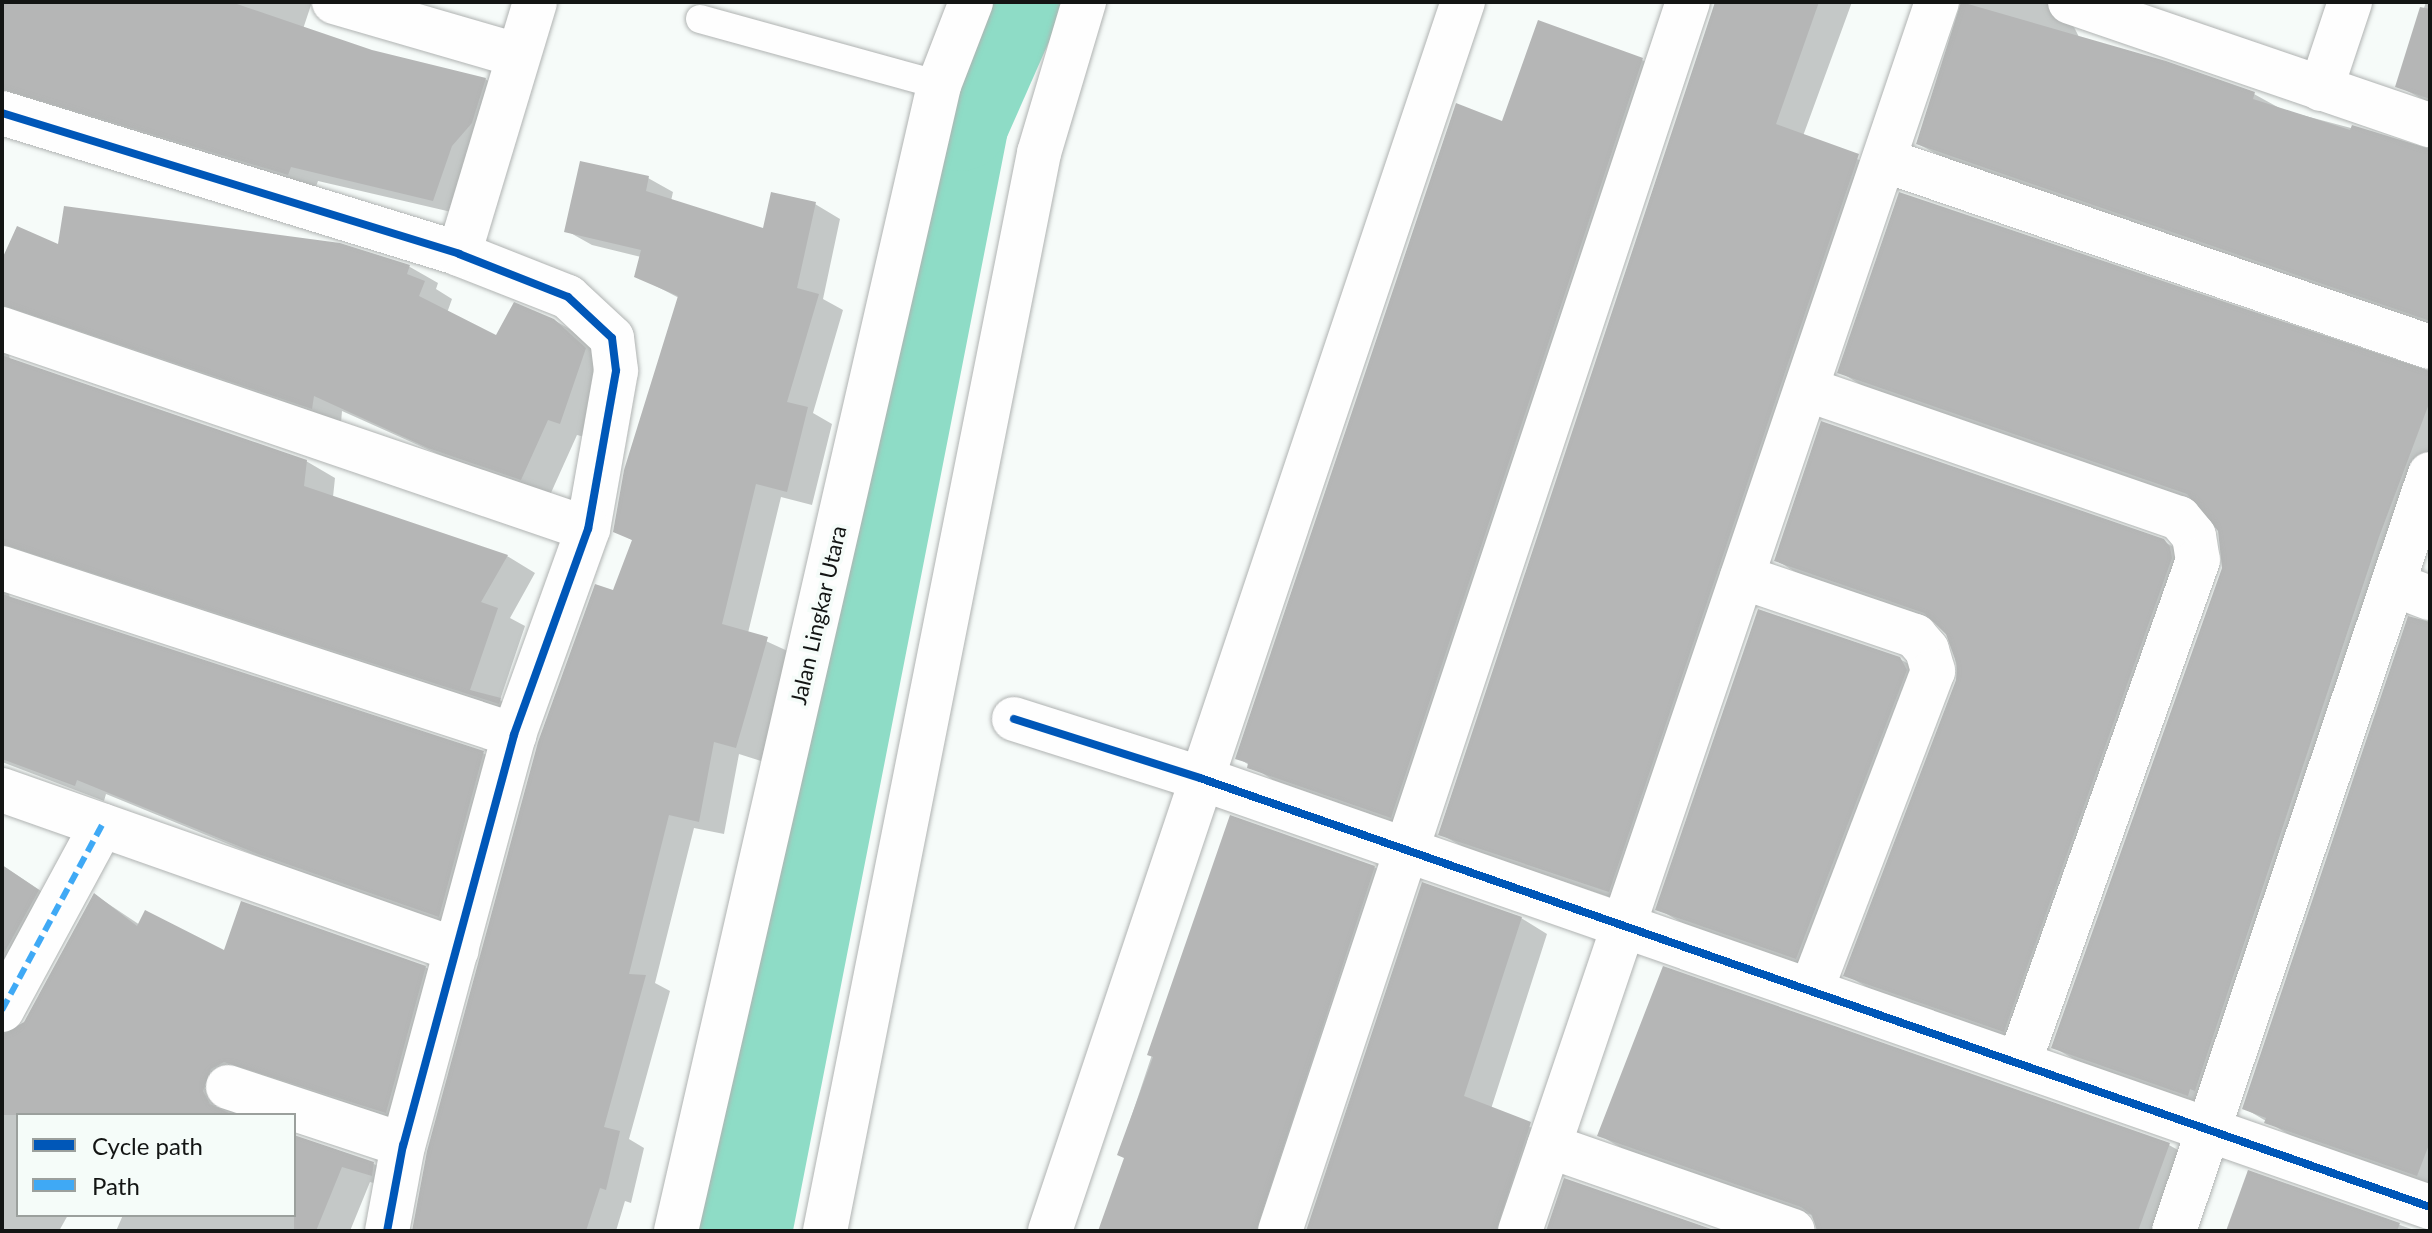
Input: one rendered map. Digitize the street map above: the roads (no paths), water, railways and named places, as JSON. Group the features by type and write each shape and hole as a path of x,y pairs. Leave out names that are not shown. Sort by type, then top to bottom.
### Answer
{"street":[{"path":"334,2 517,55"},
{"path":"459,254 535,2"},
{"name":"Jalan Lingkar Utara","path":"676,1231 939,85 971,2"},
{"path":"825,1231 1039,153 1084,2"},
{"path":"1050,1231 1463,2"},
{"path":"1280,1231 1688,2"},
{"path":"1520,1231 1937,2"},
{"path":"2070,2 2430,125"},
{"path":"2321,89 2350,2"},
{"path":"2,113 459,254 568,297 612,338 616,371 588,529 514,735 403,1145 387,1231"},
{"path":"1884,160 2430,347"},
{"path":"2,329 588,529"},
{"path":"1806,389 2179,518 2194,536 2198,560 2019,1063"},
{"path":"2174,1231 2209,1129 2412,591 2430,474"},
{"path":"2,568 514,735"},
{"path":"1742,577 1915,636 1927,650 1933,671 1811,991"},
{"path":"1014,719 1200,778 2209,1129 2427,1195"},
{"path":"2,790 457,950"},
{"path":"2,1010 102,825"},
{"path":"228,1087 403,1145"},
{"path":"1549,1146 1793,1231"}],"lane":[{"path":"700,19 939,85"}],"waterway":[{"path":"743,1231 960,122 1013,2"}]}
